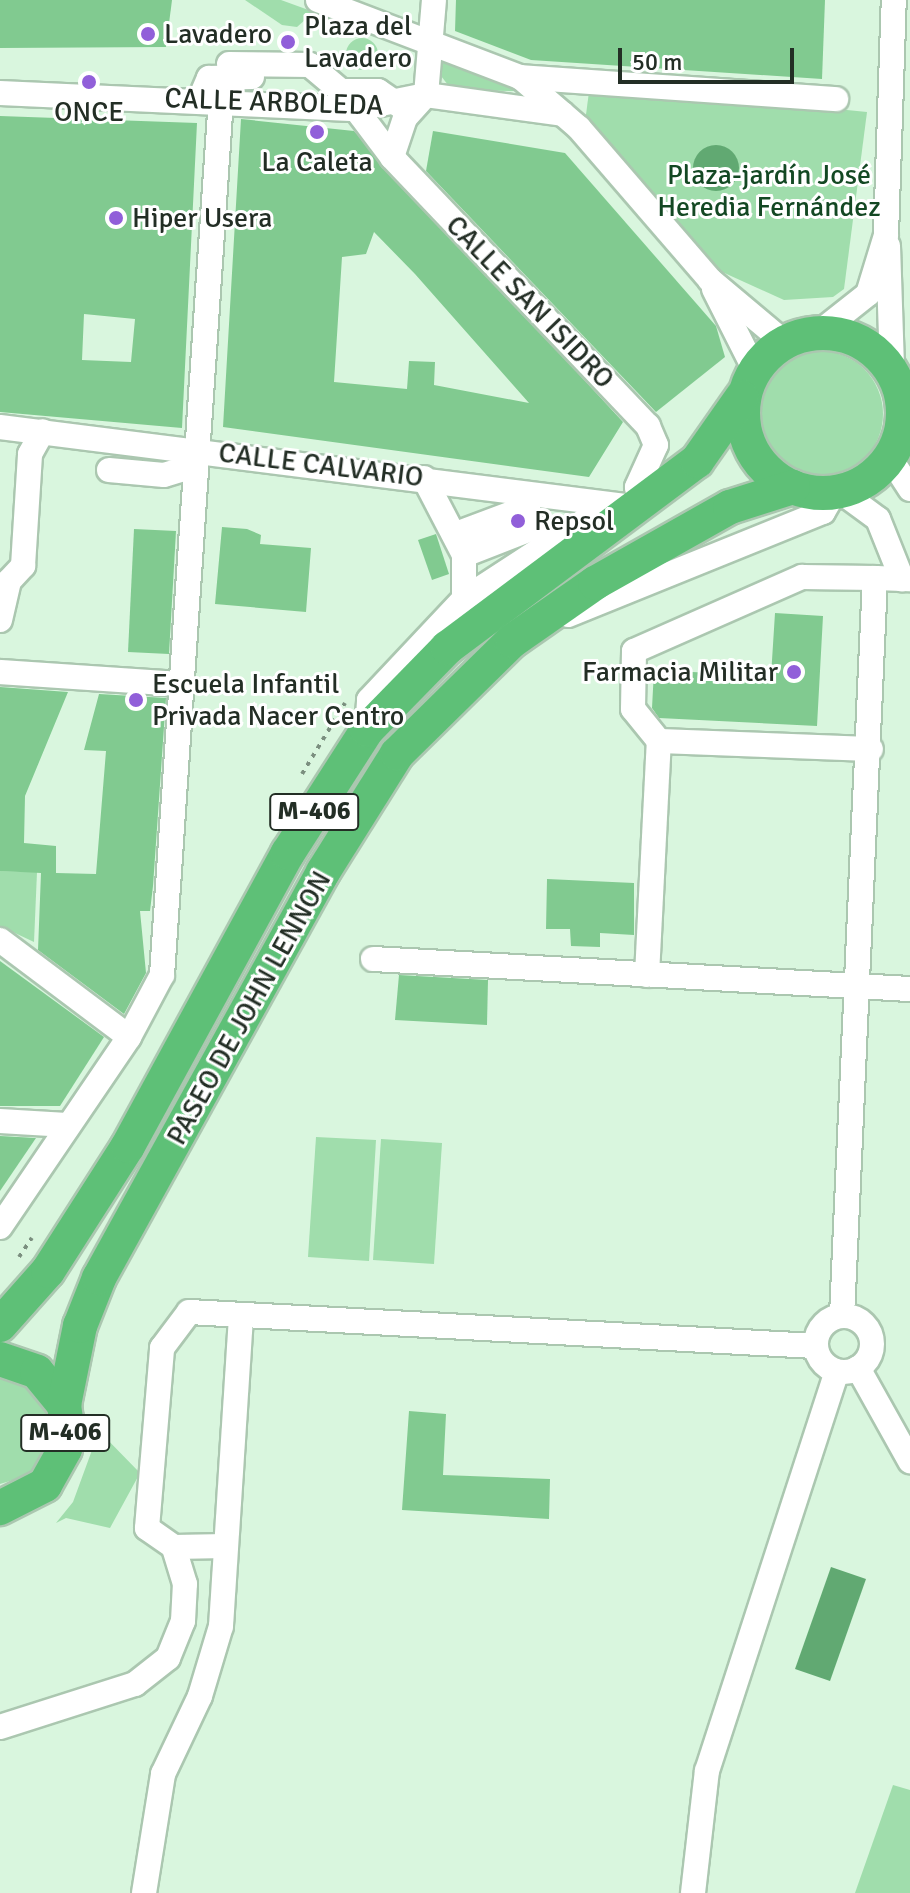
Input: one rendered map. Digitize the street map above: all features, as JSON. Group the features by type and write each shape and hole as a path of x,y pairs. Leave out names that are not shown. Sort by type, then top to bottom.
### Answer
{"highway":[{"name":"M-406","path":"748,383 785,343 820,332"},
{"path":"820,332 851,339 900,361 899,448 837,492"},
{"name":"PASEO DE JOHN LENNON","path":"0,1325 48,1271 128,1146 288,853 367,730 447,648 630,516 697,461 748,383"},
{"path":"748,383 743,432 754,455 793,487"},
{"name":"PASEO DE JOHN LENNON","path":"64,1405 80,1326 99,1278 323,872 397,754 512,641 674,536 730,507 793,487"},
{"name":"M-406","path":"793,487 837,492"},
{"name":"M-406","path":"0,1359 37,1372 64,1405 65,1449 45,1485 2,1511"}],"street":[{"path":"318,0 520,77 836,99"},
{"path":"392,157 405,118 426,95 434,0"},
{"path":"894,0 886,235 900,361"},
{"path":"229,64 310,65 341,91 378,91 400,106"},
{"path":"0,1227 129,1037 162,975 195,457 209,78 301,77"},
{"path":"520,77 565,114 710,280 785,343"},
{"path":"565,114 582,83"},
{"name":"CALLE ARBOLEDA","path":"0,93 210,99 356,109 400,106 426,95"},
{"path":"426,95 565,114"},
{"name":"CALLE SAN ISIDRO","path":"356,109 392,157 648,426 656,445 637,487 630,516"},
{"path":"820,332 868,294 886,235"},
{"path":"710,280 748,383"},
{"name":"CALLE CALVARIO","path":"0,427 43,431 195,457 424,478 534,517 630,516"},
{"path":"0,620 4,581 23,566 30,454 43,431"},
{"path":"899,448 910,489"},
{"path":"109,470 164,475 195,457"},
{"path":"424,478 462,567"},
{"path":"512,641 669,569 823,512 837,492 878,519 906,579 802,577 634,651 633,709 659,741 647,975"},
{"path":"367,730 369,700 462,567 534,517 630,516"},
{"path":"462,567 534,517"},
{"path":"842,1316 871,749 875,578"},
{"path":"0,672 179,684"},
{"path":"659,741 871,749"},
{"path":"0,940 129,1037"},
{"path":"373,959 910,989"},
{"path":"0,1121 67,1125"},
{"path":"226,1546 174,1547 147,1528 162,1348 189,1312 815,1346 848,1370 910,1461"},
{"path":"144,1893 163,1774 200,1696 221,1626 241,1316"},
{"path":"693,1893 707,1771 848,1370 872,1341 859,1320 842,1316 825,1322 815,1346"},
{"path":"0,1727 135,1684 168,1658 183,1621 185,1584 174,1547"}],"green space":[{"path":"245,0 281,0 314,12 297,27 282,25"},
{"path":"362,38 373,43 378,54 373,65 362,70 351,65 346,54 351,43"},
{"path":"442,57 516,91 452,90 441,76"},
{"name":"Plaza-jardín José Heredia Fernández","path":"590,84 867,112 844,289 833,297 784,300 720,271 584,130"},
{"path":"820,351 844,356 865,369 878,390 883,414 878,438 865,459 844,472 820,477 796,472 775,459 762,438 757,414 762,390 775,369 796,356"},
{"path":"0,871 37,872 34,942 0,926"},
{"path":"316,1137 376,1140 369,1261 308,1257"},
{"path":"381,1139 442,1143 434,1264 373,1260"},
{"path":"0,1376 25,1382 43,1398 54,1437 33,1474 0,1484"},
{"path":"99,1431 140,1473 110,1528 66,1518 56,1523 73,1502"},
{"path":"893,1785 910,1790 910,1893 855,1893"}],"shaded area":[{"path":"716,145 732,152 739,168 732,184 716,191 700,184 693,168 700,152"},
{"path":"831,1567 866,1579 830,1681 795,1669"}],"building":[{"path":"0,0 172,0 166,47 0,48"},
{"path":"456,0 825,0 822,79 531,60 455,31"},
{"path":"0,116 197,123 182,428 0,412","holes":["84,314 135,319 131,362 82,360"]},
{"path":"241,119 354,131 623,422 589,477 223,427","holes":["374,232 529,403 434,385 435,362 409,361 407,389 334,382 342,257 366,254"]},
{"path":"433,131 565,153 716,326 725,357 656,412 426,171"},
{"path":"222,527 247,529 261,535 260,544 311,548 306,612 215,604"},
{"path":"134,529 176,531 169,654 128,652"},
{"path":"436,534 449,574 432,580 418,540"},
{"path":"775,613 823,616 817,726 659,718 652,708 654,670 771,676"},
{"path":"0,687 68,692 25,796 24,843 56,846 56,873 96,874 106,751 84,750 99,694 166,698 150,911 140,911 146,973 124,1014 38,950 41,873 0,871"},
{"path":"547,879 634,883 634,935 600,933 600,947 571,946 570,929 546,929"},
{"path":"0,961 104,1037 60,1106 0,1106"},
{"path":"399,975 488,980 487,1025 395,1020"},
{"path":"0,1136 36,1138 0,1191"},
{"path":"409,1411 446,1414 443,1475 550,1479 549,1519 402,1510"}],"place":[{"name":"Lavadero","path":"148,34"},
{"name":"Plaza del Lavadero","path":"288,42"},
{"name":"ONCE","path":"89,82"},
{"name":"La Caleta","path":"317,132"},
{"name":"Hiper Usera","path":"116,218"},
{"name":"Repsol","path":"518,521"},
{"name":"Farmacia Militar","path":"794,672"},
{"name":"Escuela Infantil Privada Nacer Centro","path":"136,700"}]}
